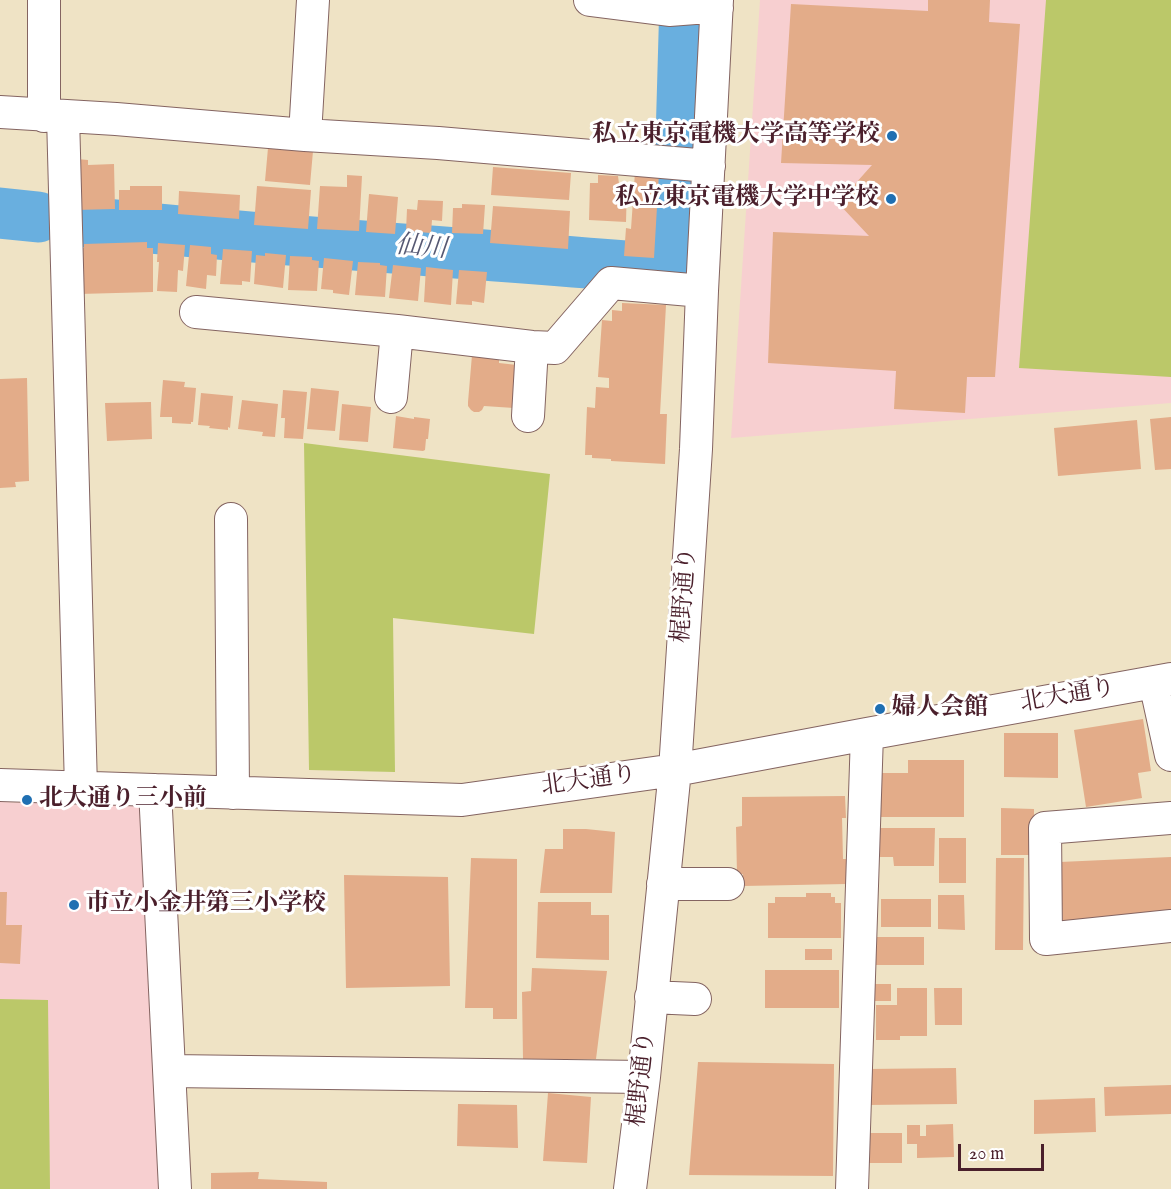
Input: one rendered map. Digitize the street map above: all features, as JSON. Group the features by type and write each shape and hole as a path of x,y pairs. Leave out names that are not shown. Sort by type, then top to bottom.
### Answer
{"street":[{"path":"44,0 53,116 81,788"},
{"path":"305,135 313,0"},
{"path":"590,0 700,6"},
{"name":"梶野通り","path":"630,1189 644,1077 675,770 696,449 709,166 700,6"},
{"path":"0,112 438,143 709,166"},
{"path":"196,312 555,348 611,284 702,291"},
{"path":"391,398 397,331"},
{"path":"528,416 532,347"},
{"path":"231,519 233,793"},
{"path":"1163,680 1171,755"},
{"name":"北大通り","path":"0,786 462,800 675,770 1163,680"},
{"path":"852,1189 867,734"},
{"path":"155,790 175,1189"},
{"path":"1171,818 1045,828 1046,939 1171,927"},
{"path":"663,884 728,884"},
{"path":"651,997 695,999"},
{"path":"170,1071 644,1077"}],"shaded area":[{"path":"760,0 1171,0 1171,403 731,438"},
{"name":"市立小金井第三小学校","path":"0,802 141,805 164,1189 0,1189"}],"green space":[{"path":"1046,0 1171,0 1171,377 1019,368"},
{"path":"304,443 550,474 534,634 393,618 395,772 309,770"},
{"path":"0,999 48,1000 50,1189 0,1189"}],"building":[{"path":"928,0 990,0 989,22 1020,24 995,377 967,377 965,413 894,409 896,371 768,363 773,232 869,236 838,203 872,165 781,163 791,4 928,11"},
{"path":"268,148 313,151 310,185 265,181"},
{"path":"77,159 88,160 88,165 114,164 115,209 76,210"},
{"path":"493,167 571,173 569,200 491,195"},
{"path":"635,172 659,173 654,258 624,256 626,228 631,229"},
{"path":"347,175 362,176 359,231 317,229 320,186 347,187"},
{"path":"598,175 618,176 619,184 627,185 626,222 589,220 590,183 598,183"},
{"path":"130,186 162,186 162,210 119,210 119,190 130,190"},
{"path":"257,186 311,190 308,229 254,225"},
{"path":"179,191 240,195 239,219 178,214"},
{"path":"369,194 398,197 395,234 366,232"},
{"path":"418,200 443,201 442,221 432,220 431,233 406,231 407,209 417,210"},
{"path":"462,204 485,205 483,234 452,233 453,208 462,208"},
{"path":"493,206 570,211 568,249 490,243"},
{"path":"147,242 147,248 153,248 153,292 79,294 79,248 84,248 84,244"},
{"path":"158,243 185,245 183,271 178,270 177,292 157,291"},
{"path":"190,245 211,247 211,254 217,255 216,276 207,275 206,289 186,286"},
{"path":"223,249 252,251 250,282 242,281 242,285 220,284"},
{"path":"265,253 286,255 283,288 254,284 256,255 265,256"},
{"path":"290,256 312,257 312,260 319,261 317,291 288,290"},
{"path":"324,258 353,261 349,295 321,289"},
{"path":"358,262 380,263 380,265 387,266 385,297 355,295"},
{"path":"393,265 421,268 418,301 389,298"},
{"path":"426,267 453,270 451,305 424,302"},
{"path":"459,270 487,272 484,303 472,301 472,305 456,304"},
{"path":"622,303 666,305 660,414 667,414 665,464 611,461 611,459 592,458 592,455 585,455 587,407 595,408 596,387 609,388 609,378 598,377 602,320 612,321 612,310 622,311"},
{"path":"472,355 499,356 499,363 517,365 514,408 484,406 479,412 471,410 468,402"},
{"path":"27,378 29,481 15,482 16,487 0,488 0,379"},
{"path":"163,380 185,382 184,387 196,388 191,424 172,423 172,417 160,417"},
{"path":"311,388 339,391 335,431 307,429"},
{"path":"283,390 307,392 303,439 284,438 285,418 281,418"},
{"path":"201,393 233,396 228,430 198,425"},
{"path":"242,400 278,404 275,437 262,436 263,432 238,429"},
{"path":"151,402 152,439 107,441 105,403"},
{"path":"342,404 371,407 368,442 339,440"},
{"path":"396,416 430,419 425,450 393,448"},
{"path":"1171,417 1171,469 1155,470 1150,419"},
{"path":"1137,420 1141,469 1058,476 1054,428"},
{"path":"1143,719 1151,771 1138,773 1142,798 1086,807 1074,730"},
{"path":"1004,733 1058,733 1058,778 1004,777"},
{"path":"908,760 964,760 964,817 876,817 876,773 908,773"},
{"path":"845,796 846,818 842,818 846,884 743,886 743,874 737,874 736,827 742,826 742,797"},
{"path":"1001,808 1034,809 1034,855 1001,855"},
{"path":"878,828 935,828 934,866 894,866 893,857 878,857"},
{"path":"563,829 615,832 612,893 540,893 545,849 563,849"},
{"path":"939,838 966,838 966,883 939,883"},
{"path":"1171,857 1171,919 1063,924 1060,862"},
{"path":"471,858 517,859 517,1019 493,1019 493,1008 465,1008"},
{"path":"996,858 1024,858 1023,950 995,950"},
{"path":"344,875 448,877 450,986 346,988"},
{"path":"0,892 7,892 6,925 22,925 20,964 0,963"},
{"path":"806,893 831,893 831,897 835,897 835,903 841,903 841,938 768,938 768,903 775,903 775,897 806,897"},
{"path":"938,895 964,895 965,930 938,929"},
{"path":"881,899 931,899 931,927 881,927"},
{"path":"538,902 591,902 591,915 609,915 609,960 536,958"},
{"path":"876,937 924,937 924,965 876,965"},
{"path":"805,949 832,949 832,960 805,960"},
{"path":"532,968 607,971 596,1059 523,1059 522,992 531,991"},
{"path":"765,970 839,970 839,1008 765,1008"},
{"path":"868,984 891,984 891,1001 869,1001"},
{"path":"897,988 927,988 927,1036 900,1036 900,1040 876,1040 876,1005 897,1005"},
{"path":"934,988 962,988 962,1025 935,1025"},
{"path":"698,1062 834,1064 833,1176 689,1175"},
{"path":"956,1068 957,1104 867,1105 867,1069"},
{"path":"1171,1085 1171,1114 1105,1116 1104,1087"},
{"path":"548,1093 591,1097 587,1163 543,1161"},
{"path":"1095,1098 1096,1132 1034,1134 1034,1100"},
{"path":"458,1104 517,1105 518,1148 457,1146"},
{"path":"953,1124 954,1157 917,1158 917,1144 907,1144 907,1125 920,1125 920,1136 926,1136 926,1125"},
{"path":"869,1133 902,1133 902,1163 869,1163"},
{"path":"259,1172 258,1179 327,1182 327,1189 211,1189 211,1173"}],"waterway":[{"name":"仙川","path":"681,140 685,0"},
{"name":"仙川","path":"86,222 232,236 672,270 678,187"},
{"name":"仙川","path":"0,213 38,217"}],"place":[{"name":"私立東京電機大学高等学校","path":"892,136"},
{"name":"私立東京電機大学中学校","path":"891,199"},
{"name":"婦人会館","path":"880,709"},
{"name":"北大通り三小前","path":"27,800"},
{"name":"市立小金井第三小学校","path":"74,905"}]}
